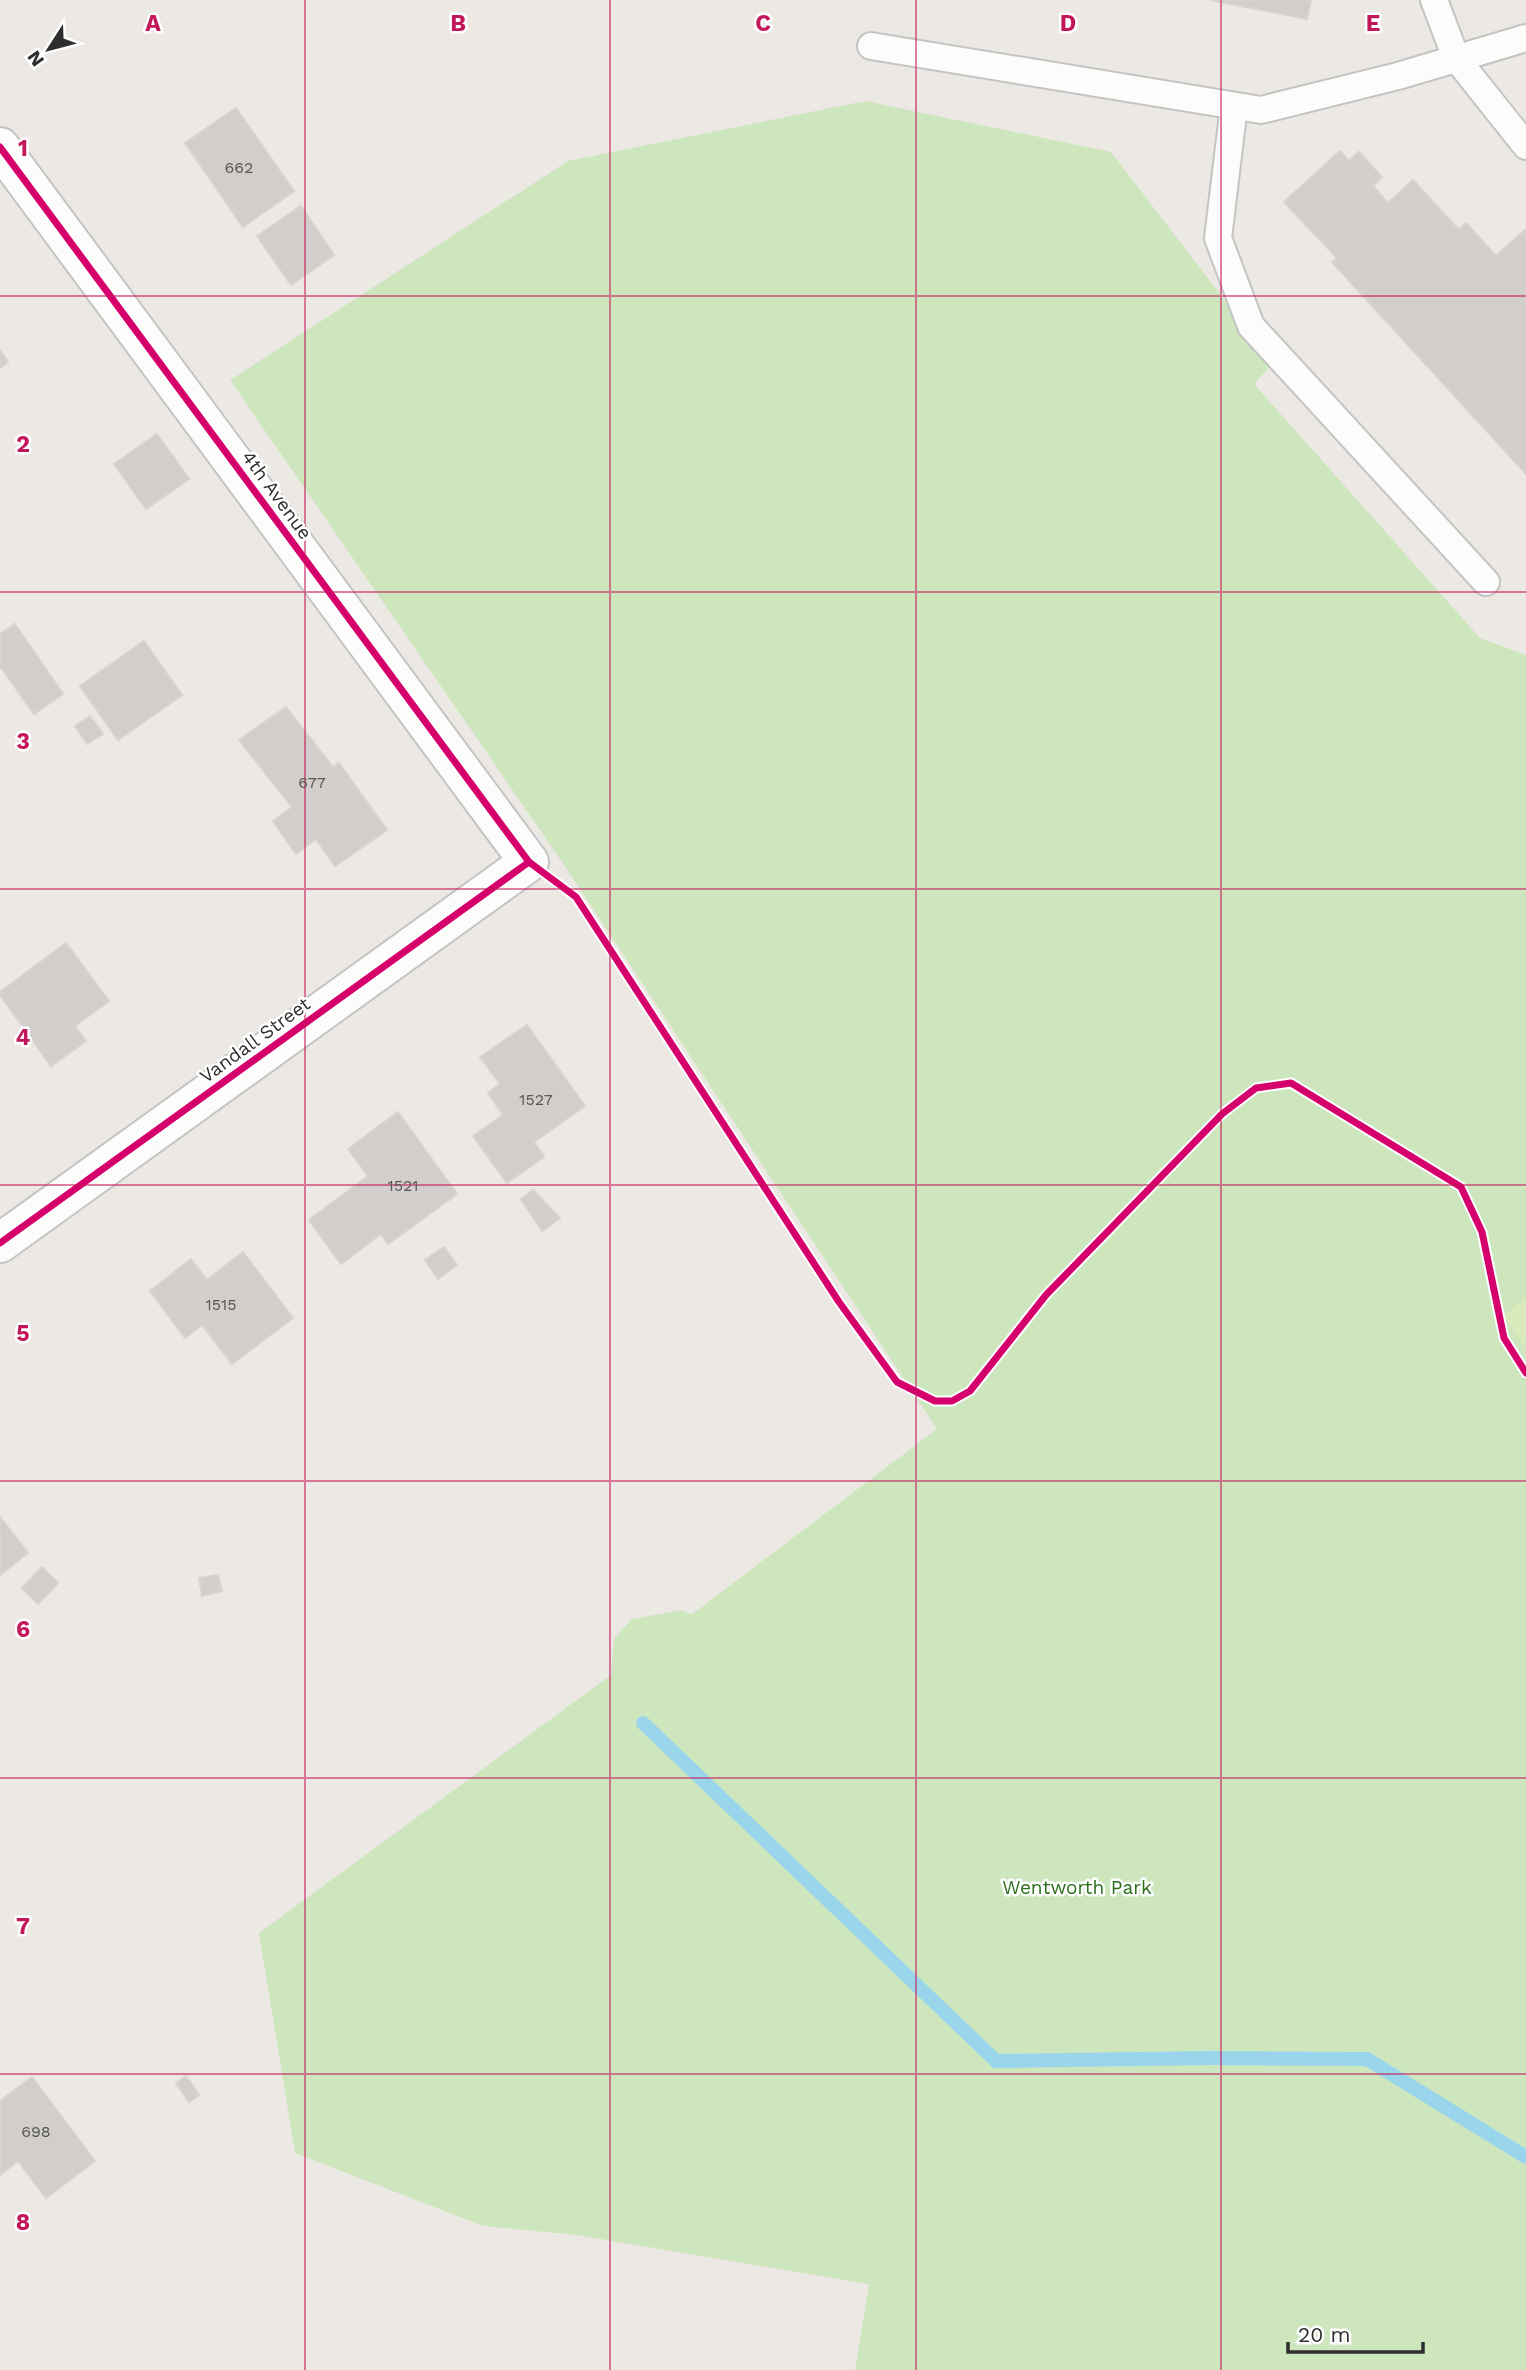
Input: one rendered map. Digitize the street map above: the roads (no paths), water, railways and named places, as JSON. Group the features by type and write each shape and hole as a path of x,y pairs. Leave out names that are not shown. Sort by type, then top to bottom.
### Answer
{"street":[{"name":"4th Avenue","path":"0,147 529,862"},
{"name":"Vandall Street","path":"0,1243 529,862"}],"lane":[{"path":"1434,0 1456,58 1526,146"},
{"path":"870,46 1261,110 1398,76 1526,38"},
{"path":"1234,106 1218,238 1251,326 1486,582"}],"waterway":[{"path":"643,1723 996,2061 1367,2059 1526,2157"}],"park label":[{"name":"Wentworth Park","path":"1077,1887"}]}
